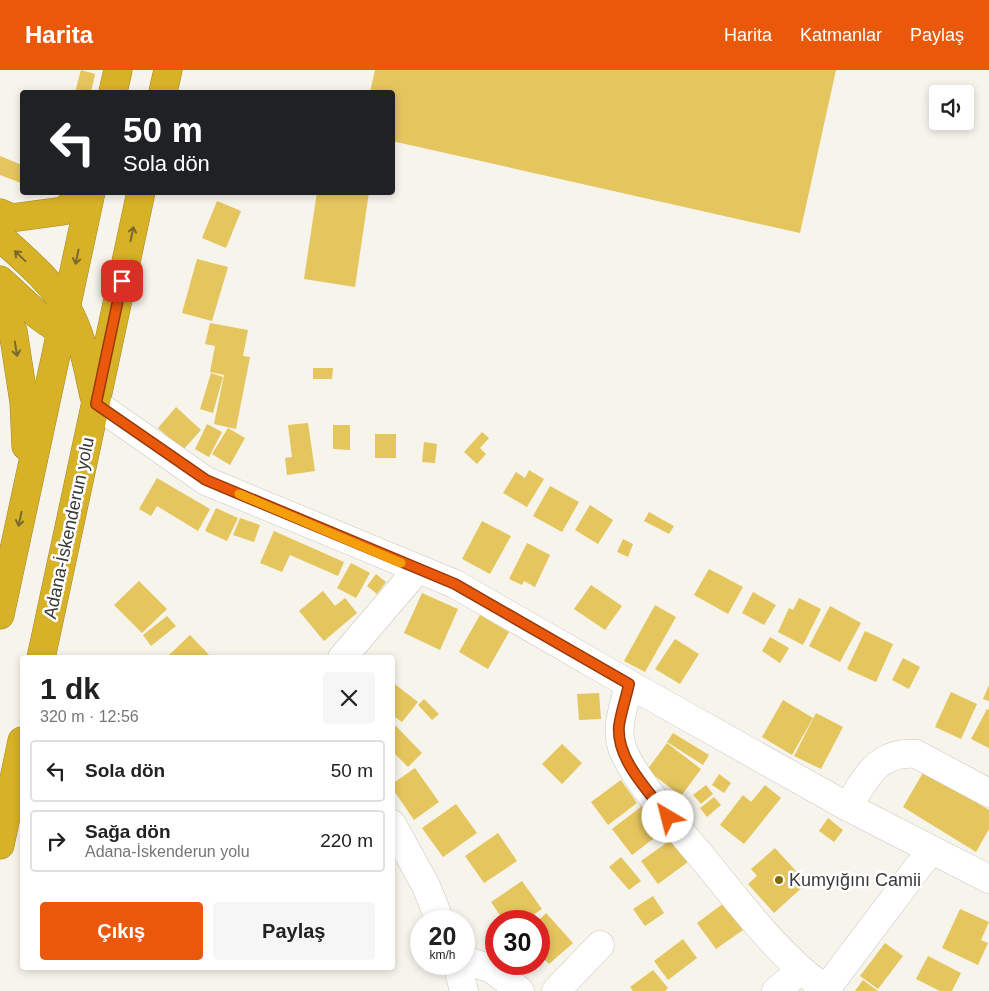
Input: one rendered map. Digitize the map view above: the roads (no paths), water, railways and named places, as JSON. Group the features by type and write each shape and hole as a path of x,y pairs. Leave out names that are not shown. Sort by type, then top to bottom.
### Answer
{"highway":[{"path":"113,90 118,70"},
{"path":"163,90 168,70"},
{"path":"0,213 11,218 63,211 86,195"},
{"path":"0,614 89,195"},
{"name":"Adana-İskenderun yolu","path":"42,655 140,195"},
{"path":"0,237 44,279 64,319 84,348 96,404"},
{"path":"0,280 39,316 64,319"},
{"path":"0,304 13,331 16,349 24,402 28,482"},
{"path":"84,348 111,334"},
{"path":"0,845 20,750"}],"street":[{"path":"96,404 206,480 417,570 455,584 848,807 989,879"},
{"path":"345,655 417,570"},
{"path":"629,684 619,727 621,745 631,767 680,831 759,924 801,970 827,990 930,850"},
{"path":"848,807 867,776 878,764 890,756 902,752 916,754 989,793"},
{"path":"395,829 426,886 436,910"},
{"path":"556,991 600,945"},
{"path":"475,964 492,969 520,991"},
{"path":"776,991 801,970"},
{"path":"460,975 464,991"}],"place":[{"name":"Kumyığını Camii","path":"779,880"}]}
